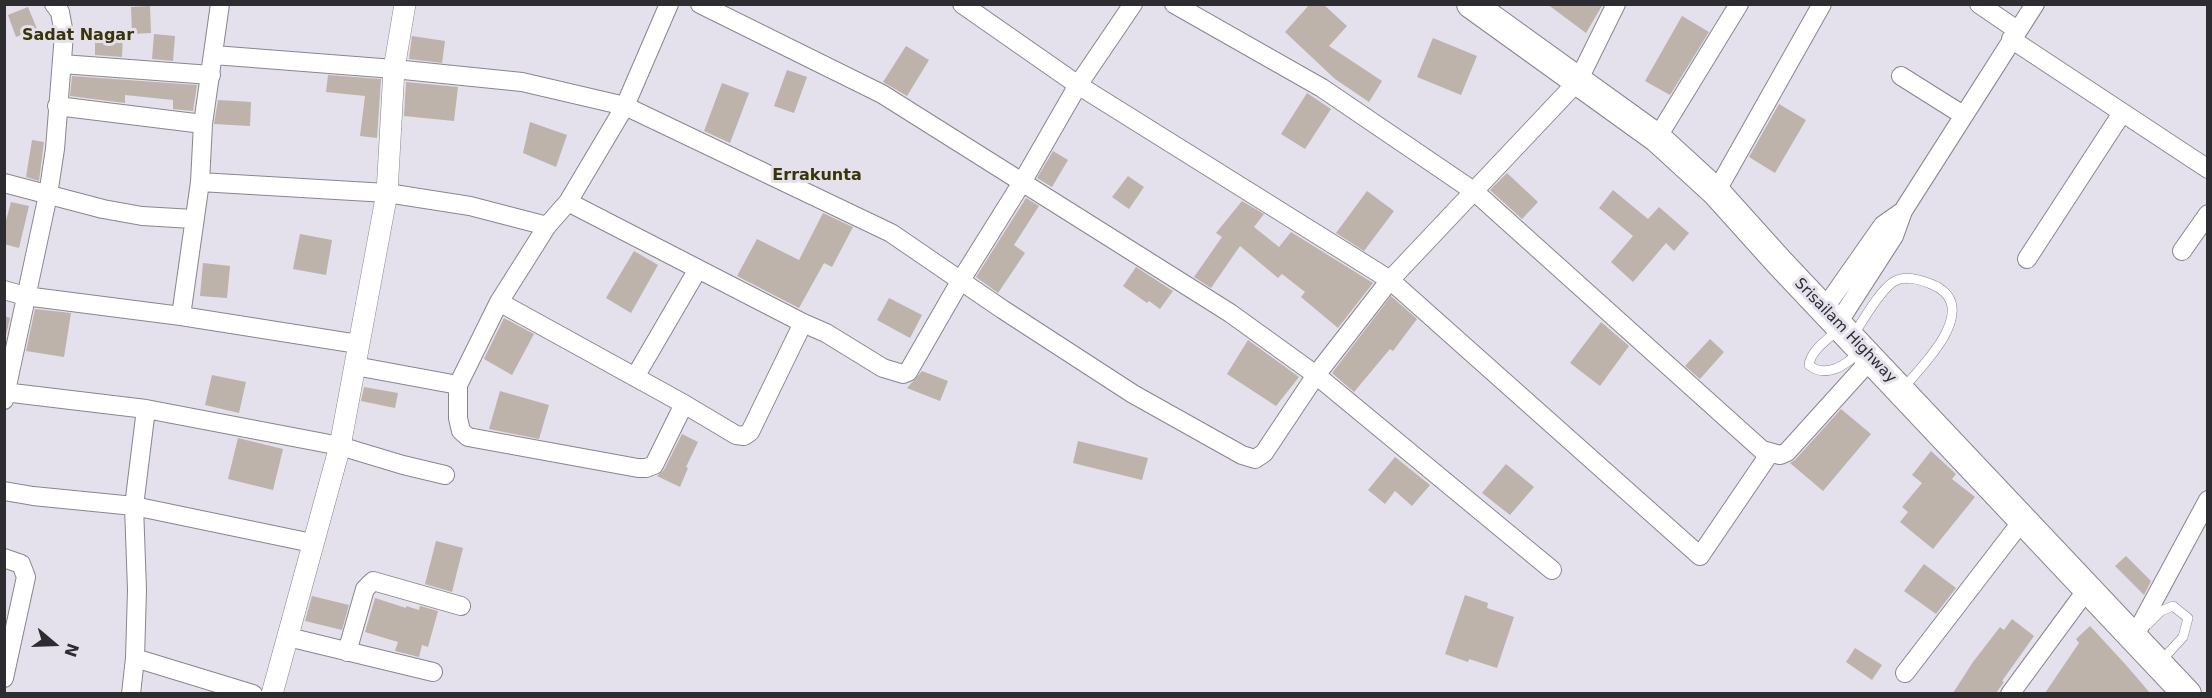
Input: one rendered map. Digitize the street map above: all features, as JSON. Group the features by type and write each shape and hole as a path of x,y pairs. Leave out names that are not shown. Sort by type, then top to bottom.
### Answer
{"highway":[{"name":"Srisailam Highway","path":"1471,4 1656,138 1716,192 2022,521 2187,693"}],"street":[{"path":"54,4 60,12 64,34 55,149 48,195 5,394 146,409 340,446 445,475"},
{"path":"181,316 200,182 203,124 220,4"},
{"path":"272,693 340,446 387,193 394,69 405,4"},
{"path":"669,4 625,106 568,202 548,226 499,302 458,385 458,418 461,431 468,437 646,468 654,465 684,404"},
{"path":"700,4 882,94 1021,184 1230,313 1316,375 1551,570"},
{"path":"962,4 1078,85 1390,280 1700,556 1770,453"},
{"path":"568,202 802,323 826,333 883,368 903,374 908,372 912,366 960,280 1021,184 1078,85 1133,4"},
{"path":"1174,4 1322,88 1474,192 1762,450 1780,455 1787,452 1848,334 1894,236 1903,211 2035,4"},
{"path":"214,55 522,82 625,106 891,233 1133,394 1249,458 1255,459 1264,453 1316,375 1390,280 1578,81 1616,4"},
{"path":"1656,138 1739,4"},
{"path":"1716,192 1822,4"},
{"path":"1979,4 2014,34 2122,113 2208,169"},
{"path":"62,64 211,75"},
{"path":"1901,76 1963,115"},
{"path":"57,106 203,124"},
{"path":"2027,259 2122,113"},
{"path":"200,182 387,193 470,206 548,226"},
{"path":"4,183 103,209 142,216 193,219"},
{"path":"2182,250 2208,214"},
{"path":"635,377 698,269"},
{"path":"4,290 25,296 181,316 358,344"},
{"path":"499,302 736,435 744,436 750,432 802,323"},
{"path":"355,366 458,385"},
{"path":"131,693 135,658 137,590 134,506 146,409"},
{"path":"4,491 134,506 312,543"},
{"path":"2133,639 2208,500"},
{"path":"1905,673 2022,521"},
{"path":"4,558 21,564 26,577 4,678"},
{"path":"347,652 365,589 374,581 461,606"},
{"path":"2010,693 2088,588"},
{"path":"288,637 433,672"},
{"path":"135,658 252,693"}],"lane":[{"path":"1848,334 1894,281 1906,277 1915,279 1938,287 1947,293 1953,305 1953,316 1949,326 1922,367 1901,390"},
{"path":"2133,639 2161,611 2173,606 2188,618 2183,637 2158,664"}],"building":[{"path":"1310,4 1323,4 1347,26 1329,46 1382,81 1369,102 1335,79 1285,32"},
{"path":"1547,4 1603,4 1586,33"},
{"path":"150,6 151,33 132,34 131,7"},
{"path":"28,7 37,29 16,37 8,15"},
{"path":"1682,16 1709,32 1670,95 1645,81"},
{"path":"154,34 175,36 173,61 152,59"},
{"path":"95,35 123,35 122,57 95,55"},
{"path":"412,36 445,41 442,63 409,59"},
{"path":"1433,38 1477,56 1461,95 1417,77"},
{"path":"906,46 929,60 907,96 883,82"},
{"path":"787,70 807,77 794,113 774,106"},
{"path":"328,75 381,79 377,138 360,136 365,96 326,92"},
{"path":"72,76 197,85 193,111 173,109 173,100 125,95 125,103 70,96"},
{"path":"406,82 458,87 454,121 404,116"},
{"path":"722,83 749,93 730,143 704,131"},
{"path":"1307,93 1331,109 1305,149 1281,134"},
{"path":"218,100 251,102 250,126 214,124"},
{"path":"1779,104 1806,120 1775,173 1749,157"},
{"path":"530,122 567,135 556,167 523,153"},
{"path":"32,140 44,142 39,181 26,177"},
{"path":"1053,151 1068,160 1052,187 1037,178"},
{"path":"1507,173 1538,202 1522,219 1490,190"},
{"path":"1128,176 1144,187 1129,209 1112,197"},
{"path":"1613,190 1648,219 1659,207 1689,233 1674,251 1666,243 1633,282 1611,262 1633,236 1599,208"},
{"path":"1367,191 1394,211 1364,251 1336,233"},
{"path":"1026,198 1039,206 1014,245 1025,253 998,293 976,277"},
{"path":"1242,201 1264,214 1254,227 1279,247 1291,232 1373,283 1338,328 1301,297 1305,292 1282,274 1278,278 1240,246 1211,288 1194,277 1222,237 1216,233"},
{"path":"11,202 29,206 19,248 4,244 4,228"},
{"path":"823,213 853,227 832,267 824,263 799,308 737,276 757,239 799,260"},
{"path":"300,234 332,240 326,275 293,269"},
{"path":"634,251 658,265 631,313 606,298"},
{"path":"203,263 230,266 227,298 200,296"},
{"path":"1136,267 1173,291 1160,309 1123,286"},
{"path":"1391,296 1417,319 1393,351 1390,349 1354,392 1332,373"},
{"path":"889,298 922,315 910,338 877,320"},
{"path":"35,309 71,313 64,357 26,351"},
{"path":"4,316 10,318 4,344"},
{"path":"504,318 534,334 512,375 484,359"},
{"path":"1601,322 1629,346 1600,386 1570,363"},
{"path":"1710,339 1724,352 1700,379 1685,366"},
{"path":"1248,340 1299,377 1276,406 1227,374"},
{"path":"922,371 948,381 940,401 907,388"},
{"path":"212,375 246,382 239,413 205,405"},
{"path":"364,387 398,393 395,408 361,401"},
{"path":"500,391 549,405 539,439 489,429"},
{"path":"1841,409 1871,434 1823,491 1790,463"},
{"path":"682,434 698,442 686,467 688,468 680,487 657,476 664,470"},
{"path":"238,438 283,449 273,490 228,479"},
{"path":"1078,441 1148,458 1142,480 1073,463"},
{"path":"1931,451 1956,474 1952,479 1975,497 1933,549 1900,522 1908,512 1902,507 1922,483 1912,475"},
{"path":"1395,457 1430,485 1412,506 1395,491 1385,504 1368,490"},
{"path":"1506,464 1534,487 1510,515 1482,493"},
{"path":"436,541 463,548 452,592 425,584"},
{"path":"2126,556 2151,581 2144,595 2115,566"},
{"path":"1924,564 1956,588 1936,614 1904,591"},
{"path":"1465,595 1488,603 1487,608 1514,617 1497,668 1445,654"},
{"path":"312,596 349,605 342,630 305,621"},
{"path":"375,598 406,608 406,606 419,610 420,606 438,611 428,647 422,645 419,657 395,651 398,642 365,632"},
{"path":"2012,619 2034,636 1996,693 1953,693 2000,627 2004,630"},
{"path":"2090,626 2150,693 2045,693 2079,643 2076,639"},
{"path":"1855,648 1882,665 1872,680 1846,662"}],"district":[{"name":"Sadat Nagar","path":"78,36"},
{"name":"Errakunta","path":"817,176"}]}
